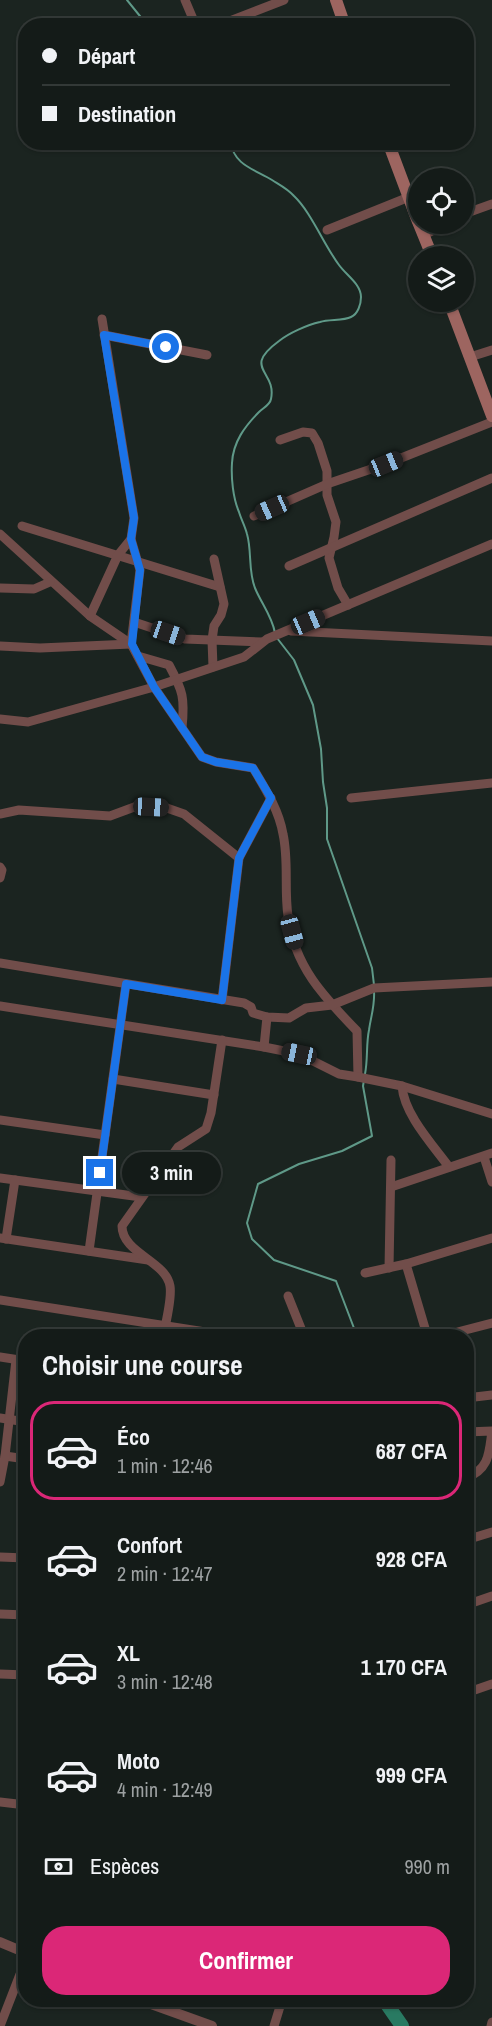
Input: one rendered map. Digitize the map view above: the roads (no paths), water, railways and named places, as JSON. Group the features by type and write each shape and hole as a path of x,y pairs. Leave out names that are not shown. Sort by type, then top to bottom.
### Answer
{"main road":[{"path":"336,0 342,18"},
{"path":"391,150 408,194"},
{"path":"453,312 491,408"}],"street":[{"path":"185,0 193,18"},
{"path":"238,18 284,0"},
{"path":"327,230 408,197"},
{"path":"474,210 492,204"},
{"path":"102,319 134,518 131,539 140,570 132,644"},
{"path":"104,335 207,355"},
{"path":"470,357 492,350"},
{"path":"254,516 327,484 386,464 492,422"},
{"path":"280,440 303,432 312,433 318,443 327,471 327,495 336,522 329,558 334,578 348,605"},
{"path":"289,566 492,478"},
{"path":"22,526 220,587"},
{"path":"0,534 50,582 90,616 132,644 154,687 202,757 216,762 253,768 271,798 283,832 288,916 296,947 314,984 357,1031 359,1077"},
{"path":"90,616 118,555 131,539"},
{"path":"0,719 28,722 154,687 244,657 275,636 492,544"},
{"path":"213,667 214,626 221,615 224,604 214,559"},
{"path":"0,588 34,589 50,582"},
{"path":"134,622 185,639 212,640 275,636 492,641"},
{"path":"0,646 40,648 132,644"},
{"path":"138,656 169,665 182,690 184,707 182,728"},
{"path":"351,798 492,783"},
{"path":"222,1000 239,858 271,798"},
{"path":"0,814 19,810 110,816 137,806 164,807 184,814 239,858"},
{"path":"0,867 2,870 0,878"},
{"path":"0,963 244,1003 251,1007 253,1013 267,1017 289,1018 306,1008 332,1005 374,988 492,982"},
{"path":"89,1251 126,984"},
{"path":"0,1006 299,1054 339,1074 402,1086 492,1114"},
{"path":"264,1047 267,1017"},
{"path":"164,1329 171,1287 167,1276 132,1247 122,1234 122,1226 178,1147 206,1129 212,1113 222,1040"},
{"path":"113,1079 214,1095"},
{"path":"402,1086 403,1099 409,1112 449,1167"},
{"path":"0,1120 105,1135"},
{"path":"391,1187 488,1155 492,1182"},
{"path":"389,1268 391,1160"},
{"path":"0,1178 141,1197"},
{"path":"15,1180 3,1238 148,1260"},
{"path":"365,1273 406,1264 492,1238"},
{"path":"406,1264 425,1329"},
{"path":"288,1296 301,1329"},
{"path":"0,1300 185,1329"},
{"path":"469,1329 492,1323"},
{"path":"0,1357 18,1360"},
{"path":"0,1479 5,1456 4,1419 18,1371"},
{"path":"474,1397 492,1395"},
{"path":"474,1431 492,1431 484,1467 474,1475"},
{"path":"5,1456 18,1458"},
{"path":"474,1538 492,1532"},
{"path":"0,1557 18,1558"},
{"path":"474,1602 492,1596"},
{"path":"0,1614 18,1615"},
{"path":"0,1674 18,1675"},
{"path":"474,1691 492,1684"},
{"path":"0,1802 18,1804"},
{"path":"0,1942 18,1950"},
{"path":"0,2026 18,1980"},
{"path":"169,2007 212,2026"},
{"path":"274,2026 280,2007"}],"waterway":[{"path":"127,0 142,18"},
{"path":"233,150 241,161 284,187 300,203 333,257 359,288 361,297 359,308 351,317 304,327 283,338 268,350 261,364 272,389 270,401 245,429 237,441 233,455 233,488 246,531 253,581 275,633"},
{"path":"277,638 294,660 313,705 321,749 327,808 327,839 372,968 374,985"},
{"path":"365,1074 374,991"},
{"path":"354,1329 336,1281 274,1260 252,1239 247,1223 258,1184 299,1164 342,1151 372,1136 363,1086 364,1080"},
{"path":"389,2007 402,2026"}]}
